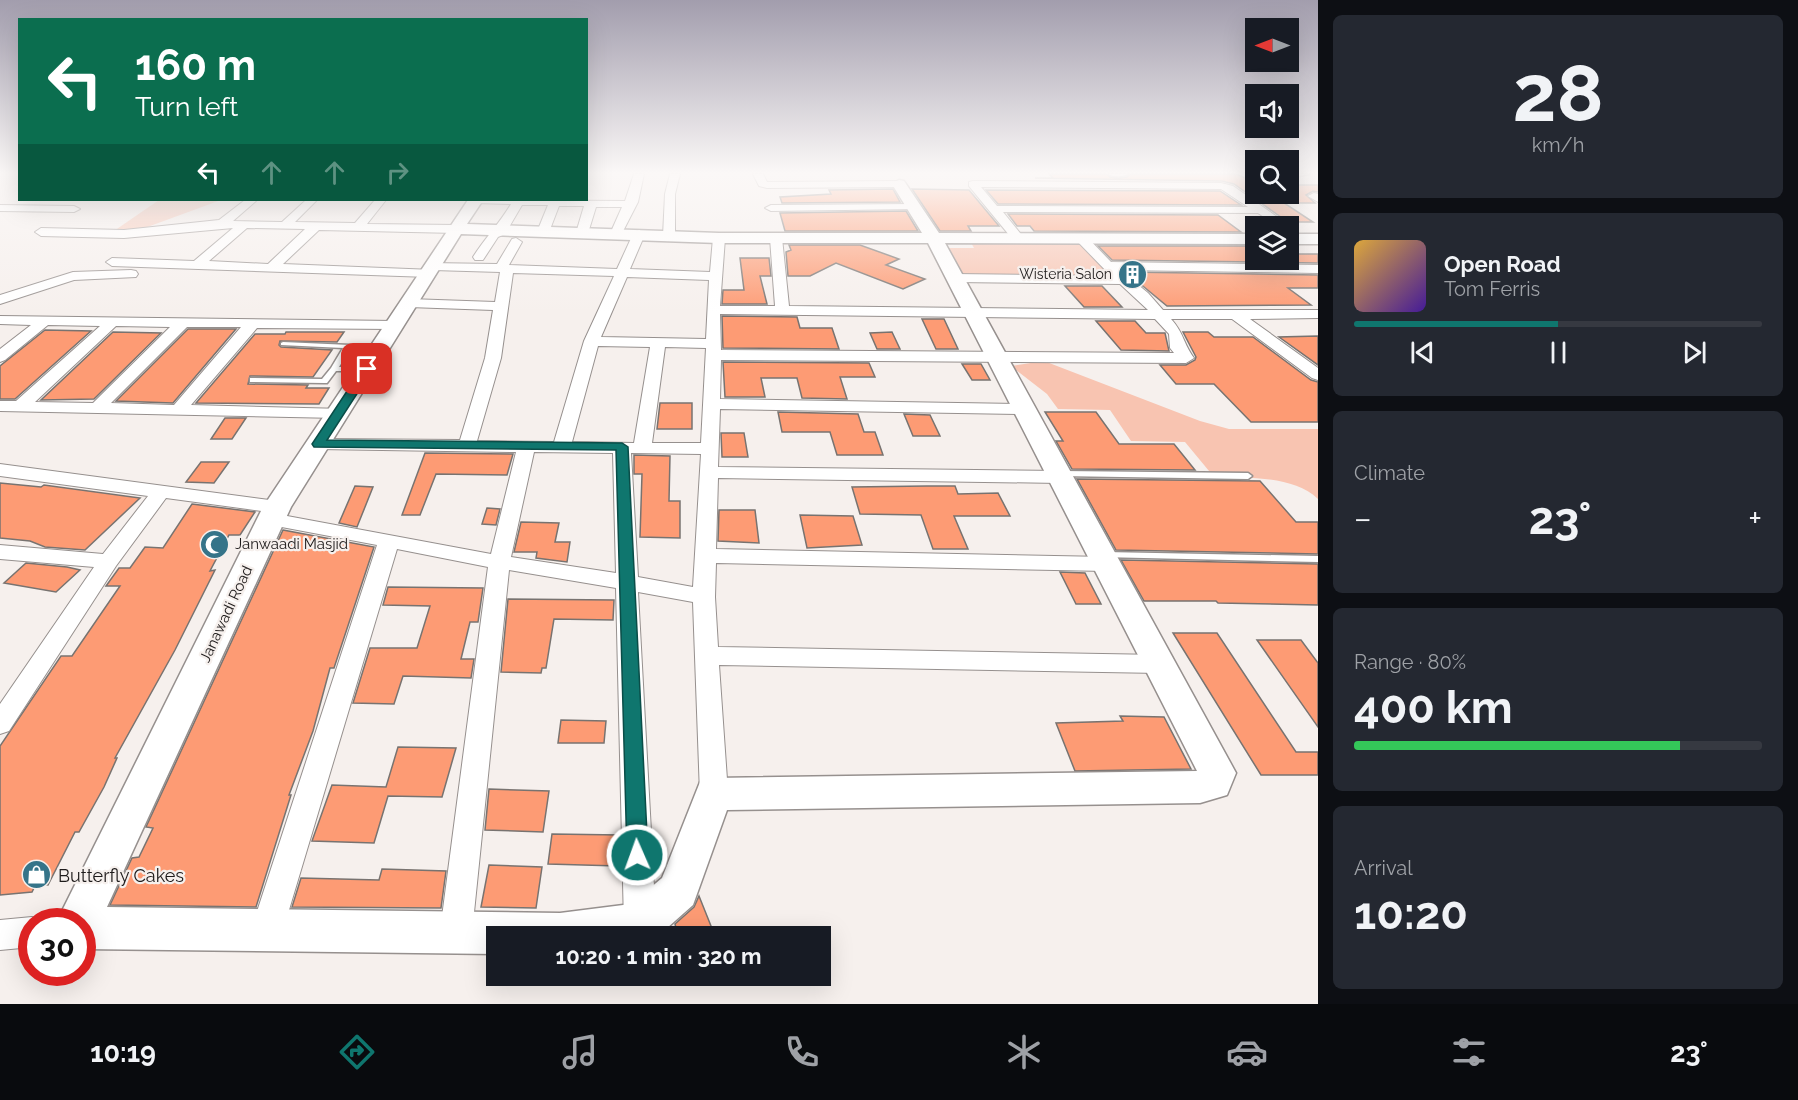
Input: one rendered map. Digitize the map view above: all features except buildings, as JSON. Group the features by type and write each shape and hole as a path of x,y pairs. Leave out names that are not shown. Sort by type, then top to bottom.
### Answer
{"street":[{"path":"56,221 41,232 124,234 222,224 719,238 1245,239"},
{"path":"222,224 226,221"},
{"path":"285,225 289,221"},
{"path":"358,227 363,221"},
{"name":"Janawadi Road","path":"85,908 274,513 462,221"},
{"path":"479,257 493,235 501,231 507,221"},
{"path":"543,232 547,221"},
{"path":"582,233 586,221"},
{"path":"616,234 622,221"},
{"path":"669,221 669,236"},
{"path":"714,794 1200,788 1214,784 1217,774 923,221"},
{"path":"1004,221 1018,238"},
{"path":"196,266 244,225"},
{"path":"271,268 316,226"},
{"path":"0,300 112,262 163,229"},
{"path":"561,448 592,340 639,234"},
{"path":"96,928 560,934 640,924 678,891 714,794 704,597 714,350 713,310 719,238"},
{"path":"776,238 782,312"},
{"path":"592,340 658,343 714,350 996,357 1185,358 1178,348 1176,333 1143,296 1107,266 1081,238"},
{"path":"467,446 493,358 504,268 516,242"},
{"path":"112,262 271,268 431,270 504,268 715,276"},
{"path":"1107,266 1318,269"},
{"path":"74,276 123,274 168,277"},
{"path":"954,278 1124,280"},
{"path":"0,320 252,324 501,306"},
{"path":"713,310 1159,315 1318,314"},
{"path":"1235,315 1318,375"},
{"path":"0,357 43,322"},
{"path":"21,406 112,322"},
{"path":"97,408 182,323"},
{"path":"178,410 252,324"},
{"path":"640,924 627,582 632,447 658,343"},
{"path":"711,404 1024,409"},
{"path":"0,406 338,413"},
{"path":"318,444 709,449"},
{"path":"456,932 500,562 526,447"},
{"path":"0,470 160,492 274,513 389,540 500,562 704,597"},
{"path":"708,472 1059,476"},
{"path":"0,724 110,561 160,492"},
{"path":"267,930 389,540"},
{"path":"0,571 8,553 110,561"},
{"path":"705,556 1104,559"},
{"path":"707,656 1160,664"},
{"path":"0,935 18,933"}],"lane":[{"path":"253,380 324,381 348,346 283,344"},
{"path":"334,369 367,369"},
{"path":"1059,476 1248,476"},
{"path":"1104,559 1318,559"}],"shaded area":[{"path":"129,221 164,221 131,233 111,233"},
{"path":"969,239 1082,241 1115,277 952,274 939,248 974,248"},
{"path":"1044,361 1200,421 1229,429 1318,429 1318,499 1308,491 1296,486 1269,479 1214,477 1185,442 1131,441 1110,410 1058,409 1047,394 1011,366"}],"place":[{"name":"Wisteria Salon","path":"1133,274"},
{"name":"Janwaadi Masjid","path":"214,544"},
{"name":"Butterfly Cakes","path":"37,875"}],"route":[{"path":"367,369 318,444 622,447 637,855"}]}
